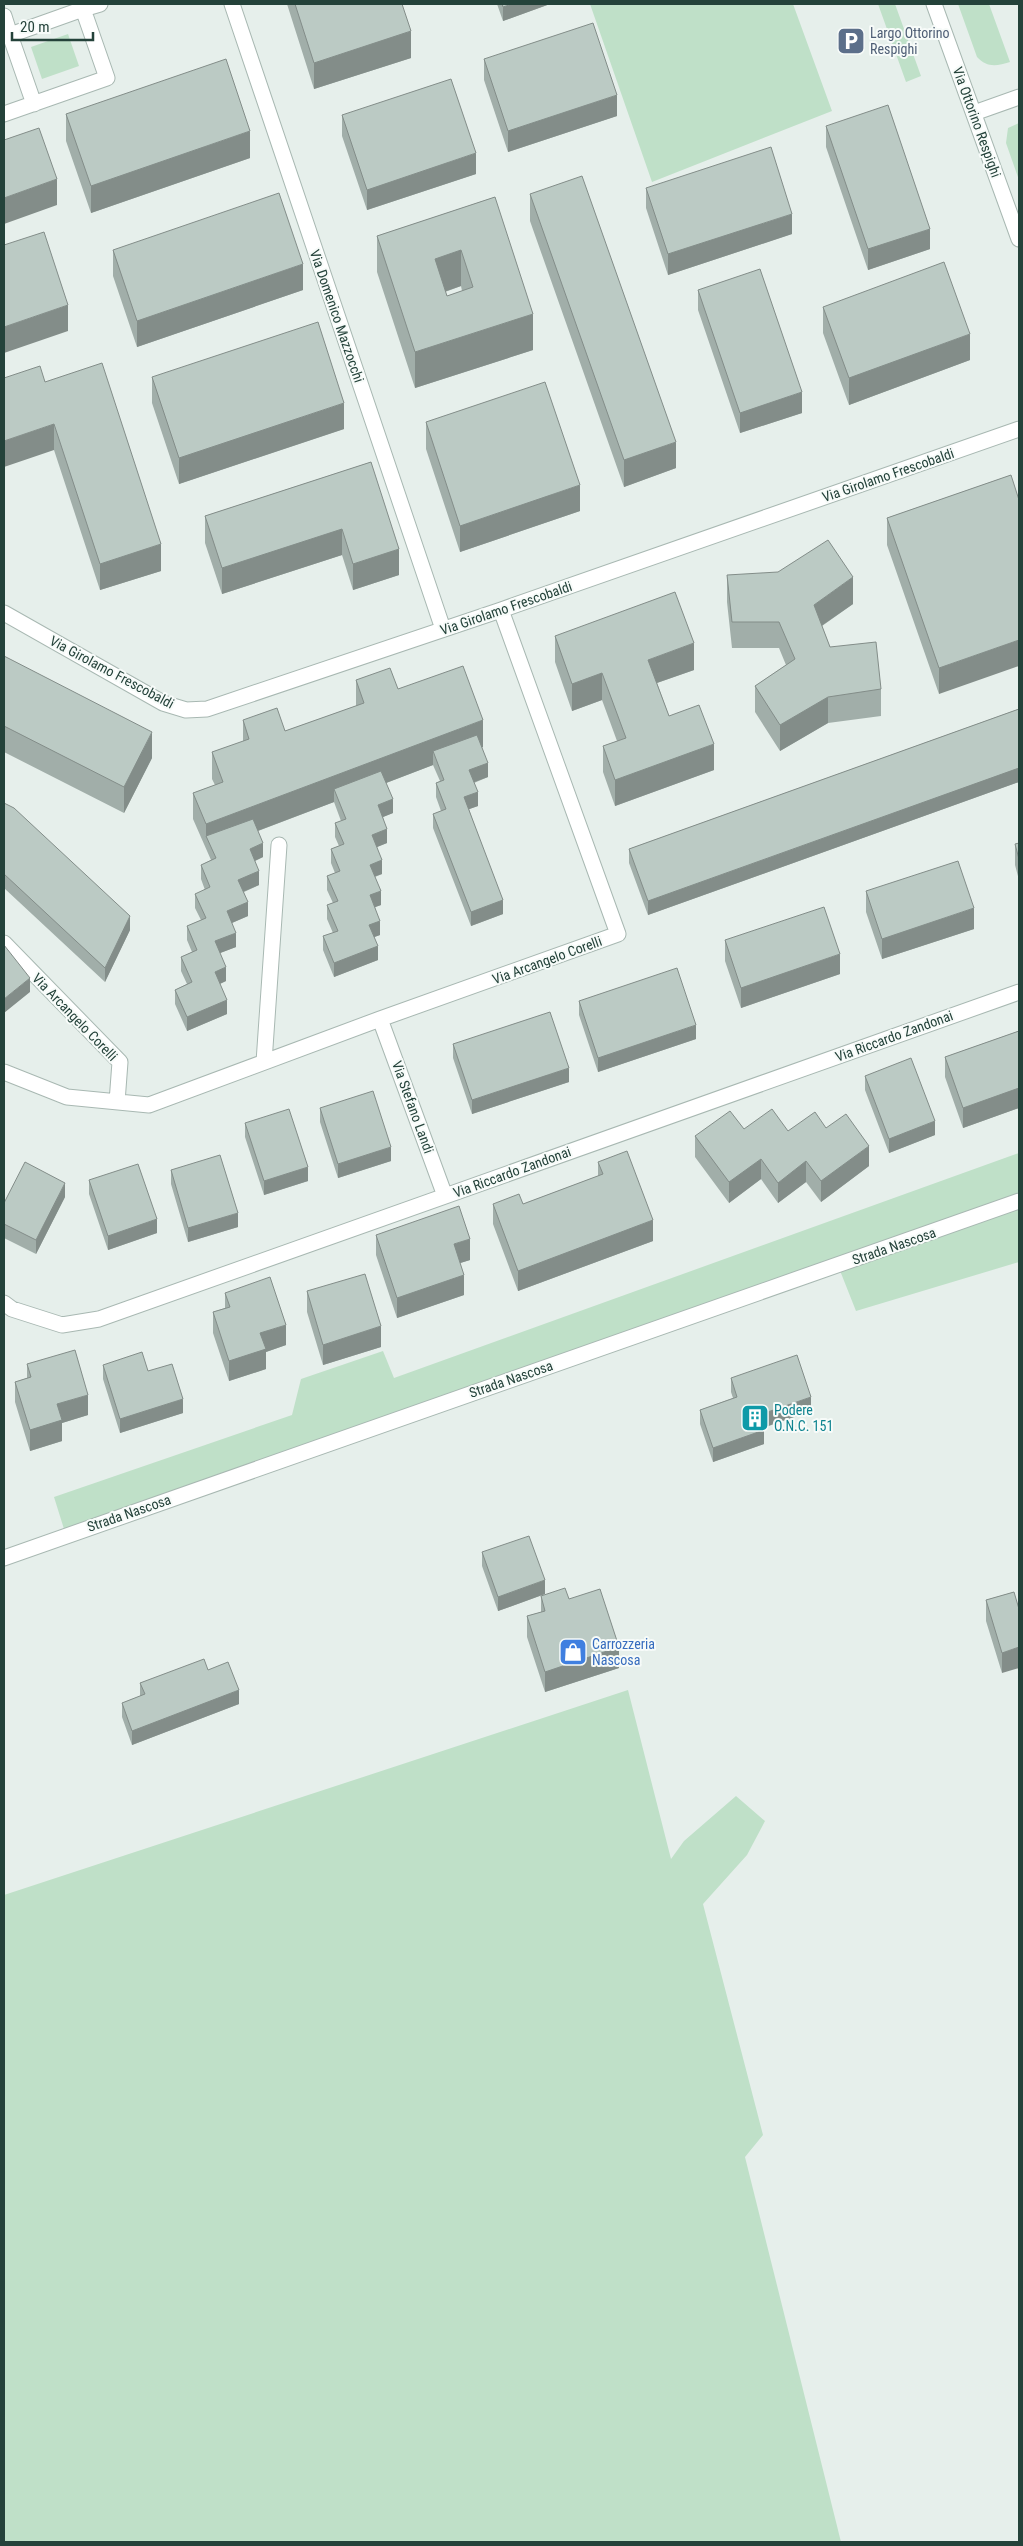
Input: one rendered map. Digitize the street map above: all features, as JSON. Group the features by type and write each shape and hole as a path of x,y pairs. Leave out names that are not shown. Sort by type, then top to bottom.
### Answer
{"street":[{"path":"10,35 100,4"},
{"name":"Via Domenico Mazzocchi","path":"232,4 443,629"},
{"name":"Via Ottorino Respighi","path":"934,4 1019,239"},
{"path":"4,114 107,78 83,9"},
{"path":"4,16 34,104"},
{"path":"974,113 1019,97"},
{"name":"Via Girolamo Frescobaldi","path":"4,613 163,703 186,710 206,708 501,610 1019,429"},
{"name":"Via Arcangelo Corelli","path":"4,1072 67,1097 149,1105 380,1019 618,934 501,610"},
{"path":"264,1062 279,845"},
{"name":"Via Arcangelo Corelli","path":"4,943 120,1062 117,1102"},
{"name":"Via Riccardo Zandonai","path":"4,1303 12,1309 62,1325 99,1319 1019,992"},
{"name":"Via Stefano Landi","path":"380,1019 446,1196"},
{"name":"Strada Nascosa","path":"4,1558 1019,1201"}],"green space":[{"path":"590,4 793,4 832,111 652,182"},
{"path":"878,4 895,4 921,76 906,82"},
{"path":"958,4 989,4 1010,62 992,65 981,61 977,57"},
{"path":"68,34 79,66 42,79 31,47"},
{"path":"1019,123 1019,180 1006,143 1008,128"},
{"path":"1019,1153 1019,1262 856,1311 835,1258 64,1529 54,1497 292,1415 301,1379 383,1351 394,1378"},
{"path":"628,1690 671,1859 684,1841 736,1796 765,1821 747,1855 703,1904 763,2135 745,2157 841,2542 4,2542 4,1895"}],"building":[{"path":"295,4 402,4 411,31 314,63"},
{"path":"593,23 617,95 508,131 484,59"},
{"path":"226,59 250,131 91,186 66,114"},
{"path":"451,79 476,153 367,190 342,115"},
{"path":"888,105 930,229 868,249 826,126"},
{"path":"39,128 57,179 4,198 4,140"},
{"path":"771,147 792,214 668,254 646,188"},
{"path":"582,176 676,442 624,460 530,194"},
{"path":"279,193 303,264 137,321 113,250"},
{"path":"495,197 533,314 415,352 377,236","holes":["461,250 473,287 447,296 435,259"]},
{"path":"44,232 68,305 4,327 4,245"},
{"path":"944,262 970,334 849,378 823,307"},
{"path":"760,269 802,392 740,413 698,290"},
{"path":"318,322 344,403 179,458 152,377"},
{"path":"102,363 161,544 100,564 54,424 4,441 4,378 40,366 45,382"},
{"path":"545,382 580,485 460,526 426,422"},
{"path":"371,462 399,549 353,564 342,529 222,568 205,516"},
{"path":"1011,475 1019,500 1019,640 939,668 887,518"},
{"path":"828,540 853,577 814,605 830,647 876,642 881,689 828,697 780,725 755,686 795,659 779,622 732,622 727,575 778,572"},
{"path":"675,592 694,643 648,660 669,716 699,705 714,744 615,780 603,746 626,738 602,673 572,684 555,636"},
{"path":"4,656 152,732 124,787 4,726"},
{"path":"463,666 483,720 206,824 193,793 223,782 212,752 249,739 243,720 277,708 285,731 364,703 356,680 390,668 398,689"},
{"path":"1019,709 1019,768 648,901 629,849"},
{"path":"477,735 488,763 469,770 478,792 464,797 503,900 471,912 433,814 446,809 436,783 444,780 433,751"},
{"path":"381,771 393,799 378,805 387,829 372,835 382,860 370,865 381,891 370,895 380,921 369,925 378,946 334,963 323,936 338,931 327,905 338,901 327,876 340,871 331,849 344,844 335,823 346,819 334,789"},
{"path":"4,803 14,808 130,916 105,968 4,874"},
{"path":"253,819 263,843 250,849 259,871 238,880 248,902 227,911 236,933 215,941 226,967 215,972 227,1000 187,1017 175,990 192,982 181,957 197,950 187,926 206,918 195,894 210,887 201,865 216,858 206,836"},
{"path":"1019,843 1019,859 1015,844"},
{"path":"958,861 974,908 882,939 866,891"},
{"path":"824,907 840,954 741,988 725,940"},
{"path":"4,945 30,978 4,999"},
{"path":"677,968 696,1025 598,1058 579,1001"},
{"path":"550,1012 569,1068 472,1100 453,1044"},
{"path":"1019,1031 1019,1088 963,1108 945,1057"},
{"path":"911,1058 935,1121 889,1139 865,1076"},
{"path":"373,1091 391,1147 338,1164 320,1108"},
{"path":"289,1109 308,1167 264,1181 245,1123"},
{"path":"772,1109 788,1131 815,1112 826,1128 846,1114 869,1146 821,1181 806,1161 778,1183 761,1159 729,1182 695,1136 730,1111 744,1129"},
{"path":"627,1151 653,1220 518,1271 493,1204 519,1194 523,1204 603,1174 598,1162"},
{"path":"220,1155 238,1213 188,1228 171,1170"},
{"path":"25,1162 65,1183 36,1240 4,1224 4,1203"},
{"path":"138,1164 157,1219 108,1236 89,1180"},
{"path":"459,1206 470,1239 454,1244 464,1275 397,1298 376,1235"},
{"path":"365,1274 381,1326 323,1345 307,1291"},
{"path":"270,1277 286,1325 260,1333 266,1349 229,1361 213,1312 230,1307 225,1293"},
{"path":"75,1350 88,1395 57,1404 62,1420 30,1430 15,1382 31,1377 27,1364"},
{"path":"142,1352 148,1371 172,1364 183,1399 120,1419 103,1365"},
{"name":"Podere O.N.C. 151","path":"797,1355 811,1397 759,1415 764,1430 713,1448 700,1410 737,1397 731,1378"},
{"path":"529,1536 545,1580 498,1597 482,1552"},
{"name":"Carrozzeria Nascosa","path":"565,1588 569,1599 600,1589 619,1647 545,1672 527,1616 545,1611 541,1596"},
{"path":"1014,1592 1019,1609 1019,1647 1002,1653 986,1600"},
{"path":"204,1659 208,1670 228,1662 239,1690 132,1731 122,1703 145,1694 140,1683"}],"place":[{"name":"Largo Ottorino Respighi","path":"851,41"},
{"name":"Podere O.N.C. 151","path":"755,1418"},
{"name":"Carrozzeria Nascosa","path":"573,1652"}]}
